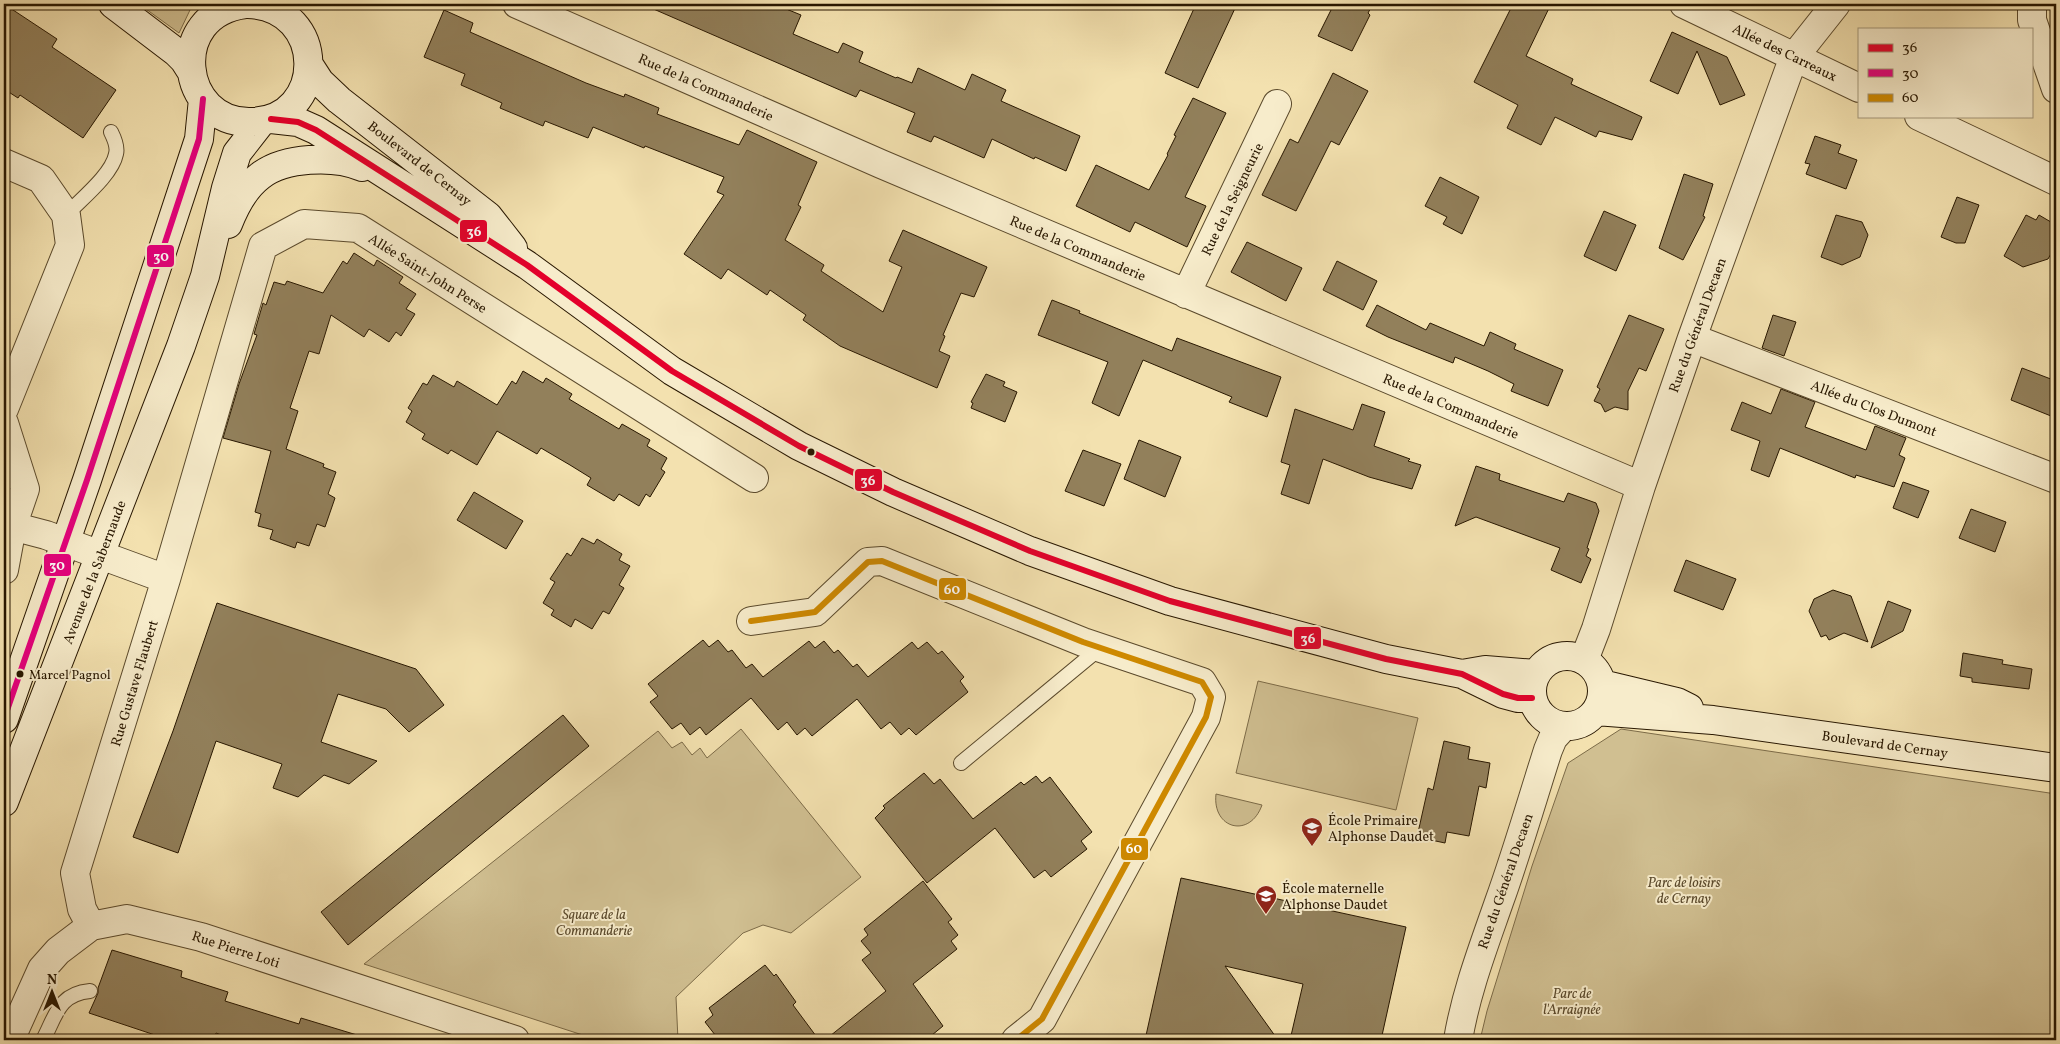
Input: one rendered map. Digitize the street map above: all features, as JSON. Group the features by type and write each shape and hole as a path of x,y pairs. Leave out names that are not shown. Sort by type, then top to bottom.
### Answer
{"street":[{"path":"113,4 184,60 191,71 198,91 210,107 225,117 243,122 267,120"},
{"name":"Rue de la Commanderie","path":"517,4 881,164 1641,486"},
{"name":"Allée des Carreaux","path":"1684,4 1858,88"},
{"name":"Rue du Général Decaen","path":"1584,660 1596,629 1641,486 1692,338 1794,57 1836,4"},
{"path":"2032,4 2032,20 2056,89"},
{"path":"191,71 192,51 199,32 212,17 233,5 270,7 281,12 299,16 308,48 309,65 306,83 298,98 287,109 267,120 238,153 226,188 205,276"},
{"name":"Boulevard de Cernay","path":"309,65 320,82 339,100 488,216 527,265"},
{"path":"4,720 108,416 199,139 203,99"},
{"name":"Rue de la Seigneurie","path":"1186,294 1277,104"},
{"path":"1923,118 2056,182"},
{"name":"Boulevard de Cernay","path":"267,120 298,122 316,130 527,265 672,371 799,446 893,492 1030,551 1170,601 1386,659 1462,674 1485,670 1534,686"},
{"path":"205,276 240,199 261,174 292,163 331,159 353,163 395,181"},
{"path":"4,162 41,179 66,215 70,245 7,400"},
{"name":"Allée Saint-John Perse","path":"207,439 263,246 304,224 358,228 754,478"},
{"name":"Avenue de la Sabernaude","path":"4,802 151,426 205,276"},
{"name":"Allée du Clos Dumont","path":"1692,338 2056,479"},
{"path":"4,423 25,489 8,526 4,570"},
{"name":"Rue Gustave Flaubert","path":"91,926 82,909 75,873 166,579 207,439"},
{"path":"8,526 46,535 166,579"},
{"path":"751,621 815,612 868,562 882,561 1100,648 1202,682 1211,697 1206,717 1042,1019 1016,1040"},
{"path":"1559,656 1584,660 1596,670 1602,684 1602,694 1596,711 1582,723 1564,726 1548,721 1541,715 1534,686 1541,667 1559,656"},
{"name":"Boulevard de Cernay","path":"1602,684 1677,702 1713,720"},
{"name":"Boulevard de Cernay","path":"1596,711 1713,720 2056,768"},
{"name":"Rue du Général Decaen","path":"1458,1040 1462,1012 1476,966 1500,901 1548,750 1553,738 1564,726"},
{"name":"Rue Pierre Loti","path":"10,1040 42,969 58,951 91,926 127,918 201,937 515,1040"}],"lane":[{"path":"66,215 108,172 116,154 115,140 111,132"},
{"path":"961,764 1100,648"},
{"path":"43,1040 62,1002 76,992 90,990"}],"green space":[{"path":"139,4 181,4 190,10 179,33"},
{"path":"1258,681 1418,718 1396,810 1236,773"},
{"name":"Square de la Commanderie","path":"741,729 861,877 791,933 763,925 743,933 676,997 678,1040 598,1040 364,964 658,731 672,748 682,742 692,755 700,748 707,758"},
{"name":"Parc de loisirs de Cernay","path":"1621,729 2056,794 2056,1040 1480,1040 1487,1011 1532,866 1568,763"},
{"path":"1216,794 1262,805 1256,816 1249,823 1241,826 1233,825 1226,822 1220,815 1216,806"}],"building":[{"path":"4,4 57,39 52,47 116,90 83,138 20,95 18,98 4,89"},
{"path":"642,4 774,4 801,15 793,34 838,53 843,43 863,52 859,62 912,83 918,68 965,90 972,74 1006,90 1001,101 1080,136 1066,171 1035,157 1034,159 992,139 984,158 934,136 931,142 907,132 915,113 860,90 856,97"},
{"path":"1196,4 1237,4 1198,88 1165,73"},
{"path":"1334,4 1373,4 1368,13 1370,15 1352,51 1318,36"},
{"path":"1513,4 1551,4 1526,56 1573,79 1571,84 1642,117 1632,140 1599,131 1596,137 1555,117 1541,145 1507,128 1518,105 1474,82"},
{"path":"444,10 473,23 470,32 586,83 624,97 625,94 659,108 657,114 739,145 747,130 817,162 798,205 801,207 785,240 824,265 821,271 883,312 902,267 889,261 903,230 987,267 974,297 961,293 943,335 945,336 939,351 950,356 937,388 840,346 803,320 806,315 770,290 767,295 728,269 721,279 684,254 724,195 717,192 724,177 593,127 588,138 545,121 543,126 500,108 502,103 461,85 465,74 424,57"},
{"path":"1672,32 1727,57 1745,95 1720,105 1697,51 1678,94 1650,81"},
{"path":"1333,73 1368,91 1339,145 1331,141 1296,211 1262,195 1290,139 1298,143"},
{"path":"1193,98 1226,113 1185,197 1206,206 1187,247 1135,222 1130,232 1076,206 1096,165 1149,190 1168,155 1176,136 1174,135"},
{"path":"1815,136 1841,145 1838,153 1857,160 1846,189 1806,174 1810,164 1805,163"},
{"path":"1684,174 1713,184 1703,216 1705,217 1683,260 1659,248"},
{"path":"1440,177 1479,197 1462,234 1443,224 1447,217 1425,206"},
{"path":"1957,197 1979,205 1965,243 1956,243 1941,237"},
{"path":"1604,211 1636,225 1616,271 1584,256"},
{"path":"1836,215 1862,222 1868,235 1860,257 1842,265 1821,257"},
{"path":"2026,215 2036,220 2039,215 2056,225 2056,245 2048,259 2023,267 2004,256"},
{"path":"1247,242 1302,268 1286,301 1231,272"},
{"path":"354,253 374,266 377,260 403,277 399,283 416,294 406,309 415,314 401,336 396,332 389,342 369,329 364,337 331,315 319,354 309,351 290,408 298,411 286,449 324,464 323,467 336,472 328,494 335,498 325,527 317,524 309,546 297,542 295,548 270,539 273,530 258,526 261,514 255,512 271,451 223,438 239,384 257,335 254,334 263,303 266,305 274,282 285,285 287,281 323,293 343,261 347,264"},
{"path":"1337,261 1377,281 1363,310 1323,290"},
{"path":"1052,300 1172,351 1177,338 1281,377 1267,417 1229,402 1232,397 1143,360 1119,416 1092,403 1108,362 1038,335"},
{"path":"1377,305 1426,330 1430,323 1484,346 1490,332 1516,344 1514,349 1563,370 1548,406 1511,391 1514,384 1488,371 1455,357 1453,363 1388,337 1366,326"},
{"path":"1629,315 1664,329 1646,371 1639,368 1628,391 1628,410 1615,407 1605,412 1601,404 1594,401 1600,389 1597,387"},
{"path":"1773,315 1796,322 1784,356 1762,348"},
{"path":"2022,368 2056,381 2056,403 2051,416 2011,400"},
{"path":"523,371 543,383 546,378 572,394 569,399 619,429 622,424 650,440 647,446 667,458 661,469 665,472 650,497 646,494 639,506 619,494 614,501 587,485 591,478 570,465 541,448 537,454 497,431 477,465 451,450 448,454 422,439 425,434 406,422 412,411 408,408 423,383 427,385 433,375 454,387 457,381 497,405 512,381 516,384"},
{"path":"986,374 1005,382 1003,386 1017,392 1005,422 971,408 973,403 971,402"},
{"path":"1781,389 1815,402 1805,427 1866,450 1875,426 1906,438 1899,455 1905,458 1894,487 1856,475 1855,478 1780,448 1769,477 1751,470 1760,441 1731,430 1742,402 1771,414"},
{"path":"1362,404 1385,412 1374,446 1421,465 1412,489 1369,477 1323,459 1309,504 1281,494 1290,465 1281,462 1295,409 1353,430"},
{"path":"1139,440 1181,457 1165,497 1124,479"},
{"path":"1083,450 1121,464 1104,506 1065,491"},
{"path":"1476,466 1500,474 1499,480 1564,502 1568,493 1596,503 1599,511 1586,556 1591,559 1581,583 1551,570 1560,548 1476,517 1455,526"},
{"path":"1903,482 1929,491 1918,518 1893,508"},
{"path":"474,492 523,521 506,549 457,520"},
{"path":"1971,509 2006,522 1995,552 1959,538"},
{"path":"582,538 594,544 597,539 622,554 619,560 630,566 619,585 624,588 609,614 603,611 592,629 575,619 571,627 551,615 554,610 543,603 555,582 550,579 567,553 571,556"},
{"path":"1686,560 1736,579 1723,610 1674,591"},
{"path":"1833,590 1851,596 1868,642 1844,633 1829,640 1826,635 1821,637 1809,611 1814,599"},
{"path":"1888,601 1911,610 1903,631 1871,648"},
{"path":"217,603 416,669 444,705 409,732 386,709 338,694 321,742 377,761 349,784 324,775 298,797 273,788 282,764 216,741 178,853 133,837 173,731"},
{"path":"703,640 709,647 718,640 728,652 732,650 746,668 752,664 763,677 809,641 815,648 824,641 834,653 838,650 853,667 857,664 868,677 912,642 918,649 927,642 938,654 942,651 964,677 960,681 968,692 916,735 909,728 901,735 890,722 881,729 857,699 812,736 805,728 797,735 787,722 778,730 751,698 706,735 700,727 690,735 681,723 672,729 650,702 658,696 648,684"},
{"path":"1963,653 2003,660 2002,664 2032,669 2029,689 1972,682 1972,678 1960,676"},
{"path":"563,715 589,746 348,945 321,912"},
{"path":"1444,741 1470,747 1468,759 1490,763 1486,788 1479,786 1469,836 1447,832 1445,843 1417,837 1428,788 1433,790"},
{"path":"924,773 934,784 940,779 973,819 1021,782 1024,785 1036,776 1042,783 1050,777 1092,832 1081,841 1087,849 1051,877 1045,870 1034,878 995,828 927,883 875,818 885,808 883,806"},
{"path":"1181,878 1406,927 1381,1040 1290,1040 1303,984 1225,966 1278,1040 1145,1040"},
{"path":"923,881 952,919 948,922 958,935 951,941 957,949 913,984 943,1026 926,1040 825,1040 886,991 862,960 871,953 861,941 868,935 864,929"},
{"path":"112,950 182,971 181,977 228,992 225,1001 299,1024 301,1018 357,1035 357,1040 234,1040 216,1033 213,1040 170,1040 89,1013 98,993 98,988"},
{"path":"765,965 774,976 776,974 796,1002 793,1005 819,1040 719,1040 705,1022 713,1015 709,1008"}],"transit line":[{"name":"30","path":"4,719 87,480 199,139 203,99"},
{"name":"36","path":"271,119 298,122 316,130 527,265 672,371 799,446 893,492 1030,551 1170,601 1386,659 1462,674 1503,694 1518,698 1532,698"},
{"name":"60","path":"751,621 815,612 868,562 882,561 1083,642 1202,682 1211,697 1206,717 1042,1019 1016,1040"}],"place":[{"name":"Marcel Pagnol","path":"20,674"},
{"name":"École Primaire Alphonse Daudet","path":"1312,847"},
{"name":"École maternelle Alphonse Daudet","path":"1266,915"}],"park label":[{"name":"Parc de l'Arraignée","path":"1572,1002"}]}
